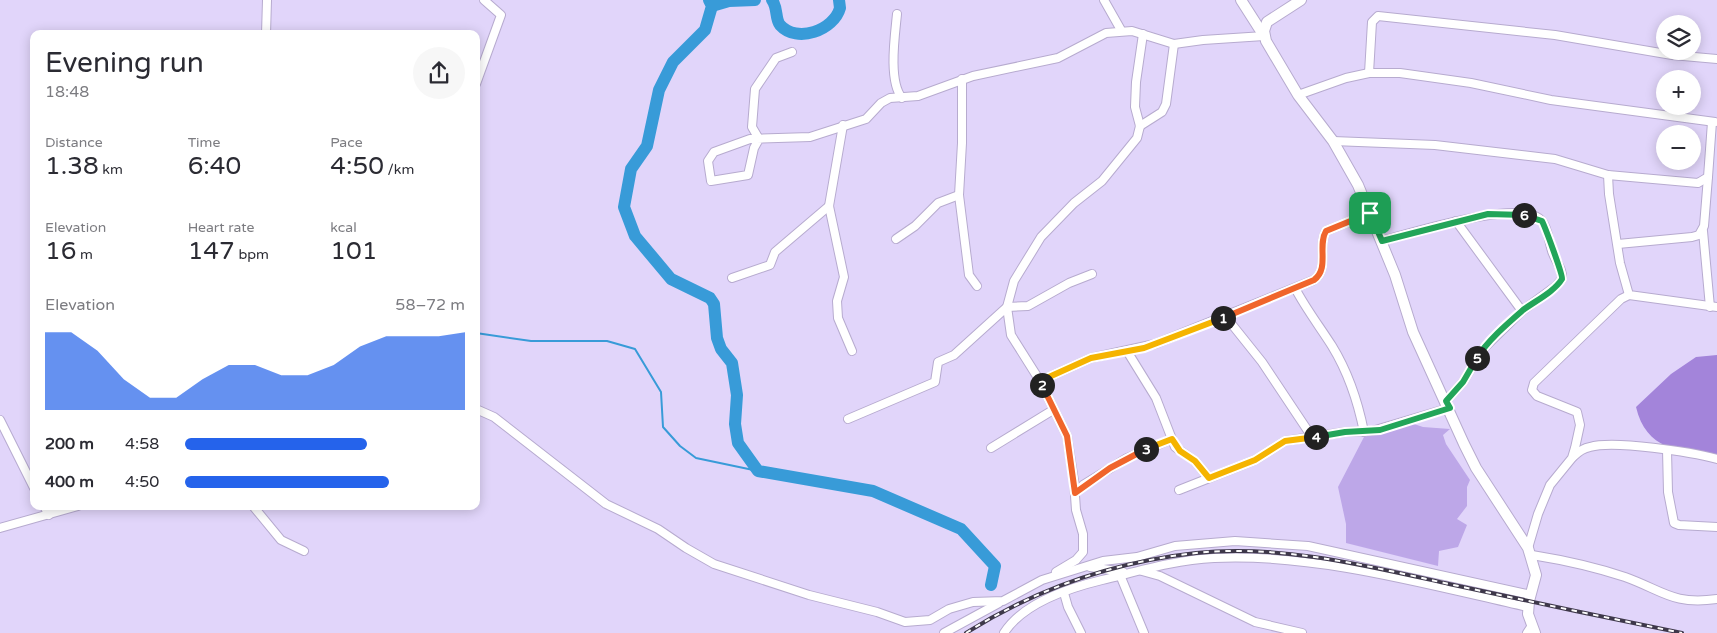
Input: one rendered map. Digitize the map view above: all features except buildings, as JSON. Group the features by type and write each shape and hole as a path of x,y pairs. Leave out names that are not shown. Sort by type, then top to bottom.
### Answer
{"street":[{"path":"262,0 266,30"},
{"path":"266,30 267,0"},
{"path":"480,73 501,15 484,0"},
{"path":"1104,0 1121,30"},
{"path":"1241,0 1298,95 1333,141 1358,185 1382,241 1413,332 1476,468 1530,552 1536,575 1528,607 1531,631"},
{"path":"1264,36 1267,22 1301,0"},
{"path":"897,14 894,63 897,90 902,98"},
{"path":"1369,73 1372,22 1378,16 1555,35 1672,54 1717,59"},
{"path":"759,139 754,148 748,175 711,181 708,161 714,152 741,142 759,139 798,139 866,119 885,100 918,96 962,79 998,69 1058,58 1106,33 1121,30 1144,34 1174,44 1264,36"},
{"path":"944,633 1042,580 1076,560 1084,552 1083,534 1076,510 1067,436 1040,381 1011,335 1007,307 1014,281 1041,237 1074,203 1102,181 1137,138 1140,126 1135,107 1136,91 1139,55 1144,34"},
{"path":"1140,126 1162,112 1166,104 1174,44"},
{"path":"759,139 754,134 752,127 755,89 776,58 792,52"},
{"path":"1298,95 1334,80 1369,73 1400,73 1471,82 1551,100 1714,122 1703,231 1714,307 1630,295 1621,299 1534,383 1532,390 1537,396 1577,412 1580,417 1579,436 1572,458"},
{"path":"962,79 962,143 959,195 969,275 977,286"},
{"path":"843,125 830,206 844,277 837,301 838,318 852,351"},
{"path":"1333,141 1435,145 1548,159 1608,175 1698,183 1708,177"},
{"path":"1608,175 1612,216 1623,278 1630,295"},
{"path":"896,239 915,226 938,203 959,195"},
{"path":"732,278 770,265 775,252 830,206"},
{"path":"1040,381 1091,358 1156,344 1314,280 1320,273 1322,237 1326,231 1370,213"},
{"path":"1179,490 1255,460 1285,441 1345,432 1380,430 1448,405 1482,350 1522,311 1556,286 1562,279 1562,269 1553,254 1542,221 1532,216 1503,213 1456,221 1382,241"},
{"path":"1456,221 1522,311"},
{"path":"1618,244 1692,237 1703,231"},
{"path":"848,419 935,382 938,362 954,355 1007,307 1028,306 1069,283 1092,274"},
{"path":"1295,288 1312,318 1332,346 1347,376 1360,410 1364,432"},
{"path":"1226,317 1262,362 1312,437"},
{"path":"1127,351 1156,398 1172,439 1180,451 1195,461 1209,478"},
{"path":"991,448 1053,410"},
{"path":"480,411 494,416 606,504 658,529 686,548 725,569 809,595 878,612 905,622 930,620 949,609 973,602 1003,601"},
{"path":"0,420 30,480"},
{"path":"1075,493 1083,485 1127,458 1172,439"},
{"path":"1530,552 1538,514 1550,485 1572,458 1585,448 1603,445 1666,450 1717,459"},
{"path":"1666,450 1668,492 1674,523 1679,525 1717,527"},
{"path":"46,510 49,515"},
{"path":"0,528 65,510"},
{"path":"256,510 282,540 304,551"},
{"path":"1042,580 1084,567 1175,546 1248,541 1308,546 1531,595"},
{"path":"1530,552 1625,577 1682,600 1717,598"},
{"path":"1004,633 1013,621 1023,614 1064,593 1124,573 1213,558 1256,558 1292,561 1362,572 1528,607"},
{"path":"1084,567 1124,573"},
{"path":"1137,570 1160,576 1255,622 1285,631 1302,633"},
{"path":"1124,573 1144,633"},
{"path":"1064,593 1068,607 1082,633"},
{"path":"1265,624 1266,633"}],"shaded area":[{"path":"1717,355 1717,457 1677,450 1656,440 1641,421 1636,407 1671,374 1696,357"},
{"path":"1411,423 1423,427 1450,429 1443,435 1446,444 1470,480 1467,487 1467,506 1457,519 1467,525 1458,547 1439,551 1438,566 1346,543 1346,524 1338,487 1364,437"}],"waterway":[{"path":"709,0 712,6 705,30 673,62 659,90 647,146 631,169 624,207 635,236 671,279 710,298 714,304 717,338 721,349 732,363 737,395 735,424 738,443 758,471 873,491 961,529 995,566 991,585"},
{"path":"712,6 729,1 755,0"},
{"path":"772,0 780,25 787,31 805,34 814,32 830,23 840,8 839,0"},
{"path":"480,334 531,341 607,341 635,349 661,392 663,427 680,446 696,458 758,471"}],"railway":[{"path":"966,633 1020,603 1076,580 1135,563 1165,557 1228,551 1292,554 1324,558 1682,633"}],"route":[{"path":"1370,213 1382,241 1488,214 1503,213 1538,218 1544,225 1553,254 1562,269 1562,279 1560,283 1522,311 1482,350 1463,382 1446,401 1450,408 1380,430 1345,432 1323,437 1285,441 1255,460 1209,478 1195,461 1176,447 1172,439 1127,458 1083,485 1075,493 1067,436 1040,381 1091,358 1156,344 1174,335 1215,321 1314,280 1318,277 1322,268 1322,237 1326,231 1370,213"}]}
